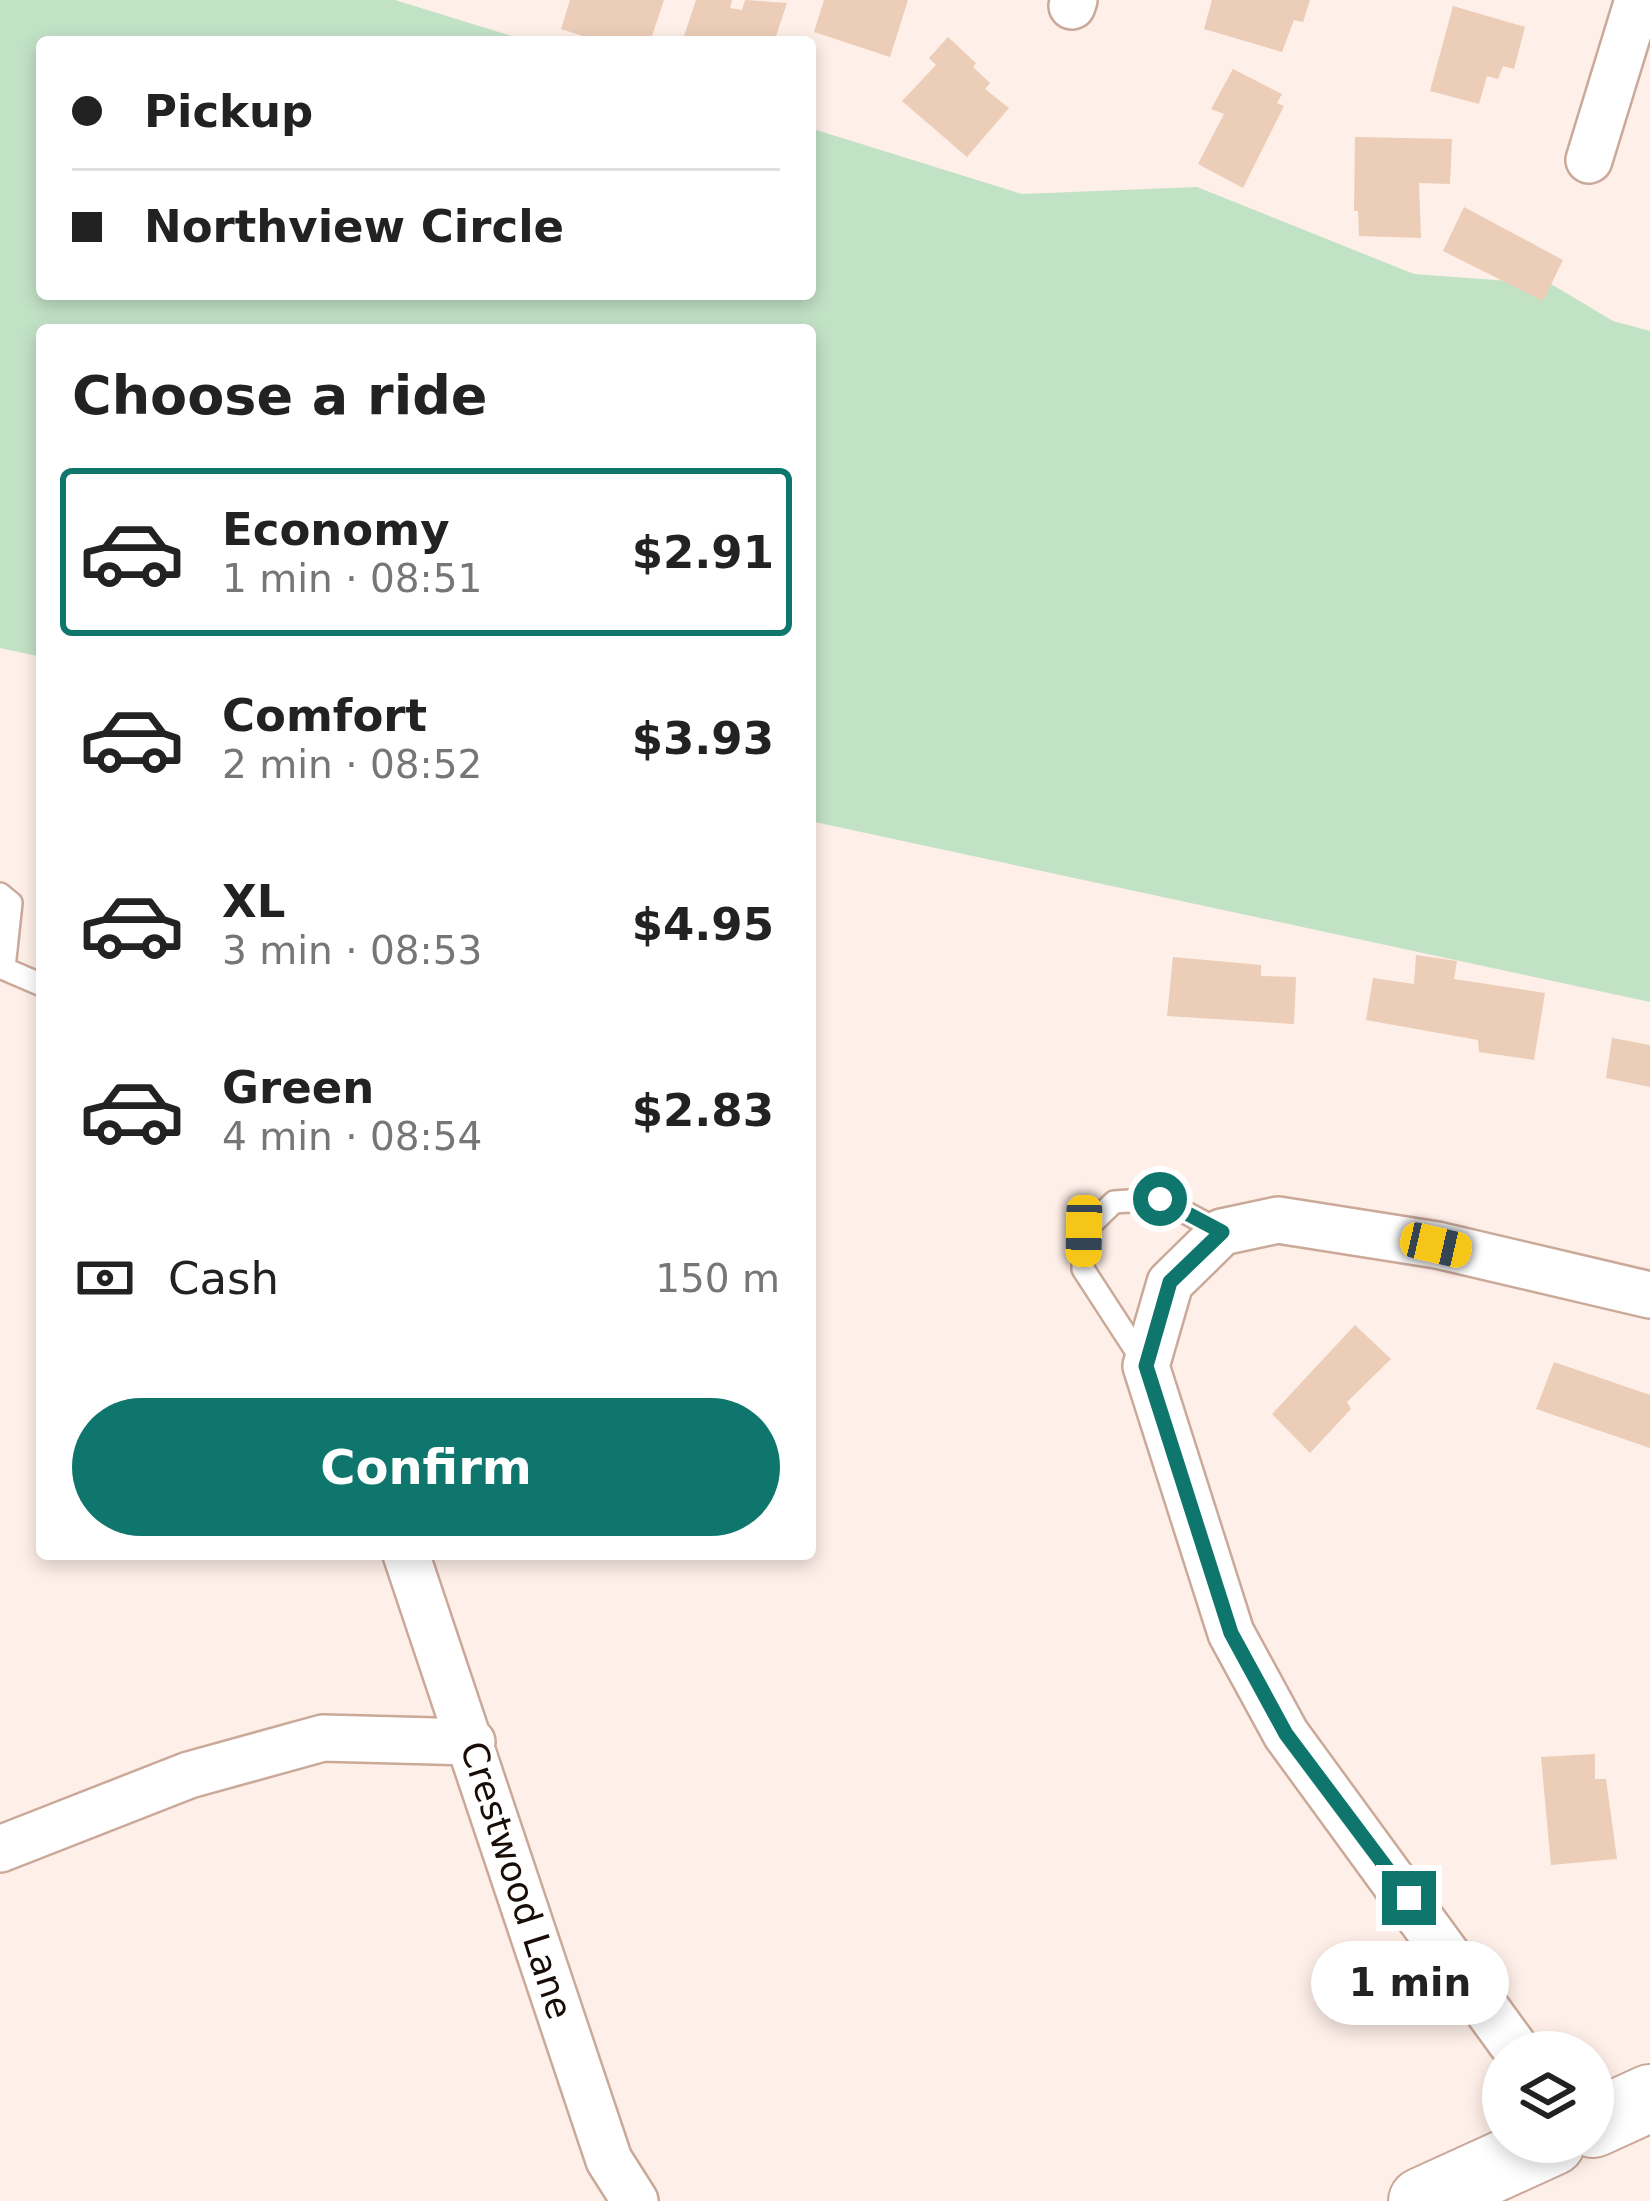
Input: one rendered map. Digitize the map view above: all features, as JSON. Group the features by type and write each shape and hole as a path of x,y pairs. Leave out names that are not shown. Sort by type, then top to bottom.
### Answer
{"main road":[{"path":"1614,2114 1650,2098"},
{"path":"1422,2201 1506,2163"}],"street":[{"path":"1589,160 1638,0"},
{"path":"1504,2031 1286,1734 1231,1633 1146,1366 1170,1282 1222,1232 1278,1220 1436,1245 1650,1294"},
{"name":"Crestwood Lane","path":"408,1560 609,2160 635,2201"},
{"path":"0,1849 189,1775 323,1738 472,1742"}],"lane":[{"path":"0,894 11,903 12,916 2,968 36,982"},
{"path":"1146,1366 1084,1269 1084,1231 1114,1202 1160,1199 1222,1232"}],"green space":[{"path":"0,0 395,0 512,36 36,36 36,300 816,300 816,130 1022,194 1197,187 1414,274 1551,284 1613,321 1650,331 1650,1002 816,822 816,324 36,324 36,656 0,648"}],"building":[{"path":"570,0 664,0 652,36 583,36 561,29"},
{"path":"696,0 732,0 730,8 742,10 745,0 787,3 776,36 684,36"},
{"path":"824,0 908,0 890,57 814,32"},
{"path":"1212,0 1310,0 1303,22 1294,20 1282,52 1204,29"},
{"path":"1453,6 1525,27 1514,69 1503,66 1498,79 1487,76 1479,104 1430,91"},
{"path":"948,37 976,63 973,67 990,83 985,89 1009,108 967,157 902,101 936,65 929,58"},
{"path":"1233,69 1282,94 1277,103 1284,106 1243,188 1198,164 1224,114 1211,109"},
{"path":"1355,137 1452,139 1450,184 1419,183 1421,238 1359,236 1358,211 1354,211"},
{"path":"1464,207 1563,260 1543,301 1443,251"},
{"path":"1416,955 1457,961 1454,979 1545,993 1534,1060 1479,1052 1478,1040 1366,1020 1373,978 1414,984"},
{"path":"1173,957 1261,965 1261,976 1296,977 1294,1024 1167,1016"},
{"path":"1612,1038 1650,1045 1650,1087 1606,1078"},
{"path":"1355,1325 1391,1359 1347,1402 1351,1409 1310,1453 1272,1414"},
{"path":"1554,1362 1650,1395 1650,1448 1536,1409"},
{"path":"1595,1754 1595,1779 1606,1779 1617,1859 1551,1865 1541,1757"}],"route":[{"path":"1160,1199 1222,1232 1170,1282 1146,1366 1231,1633 1286,1734 1409,1898"}]}
